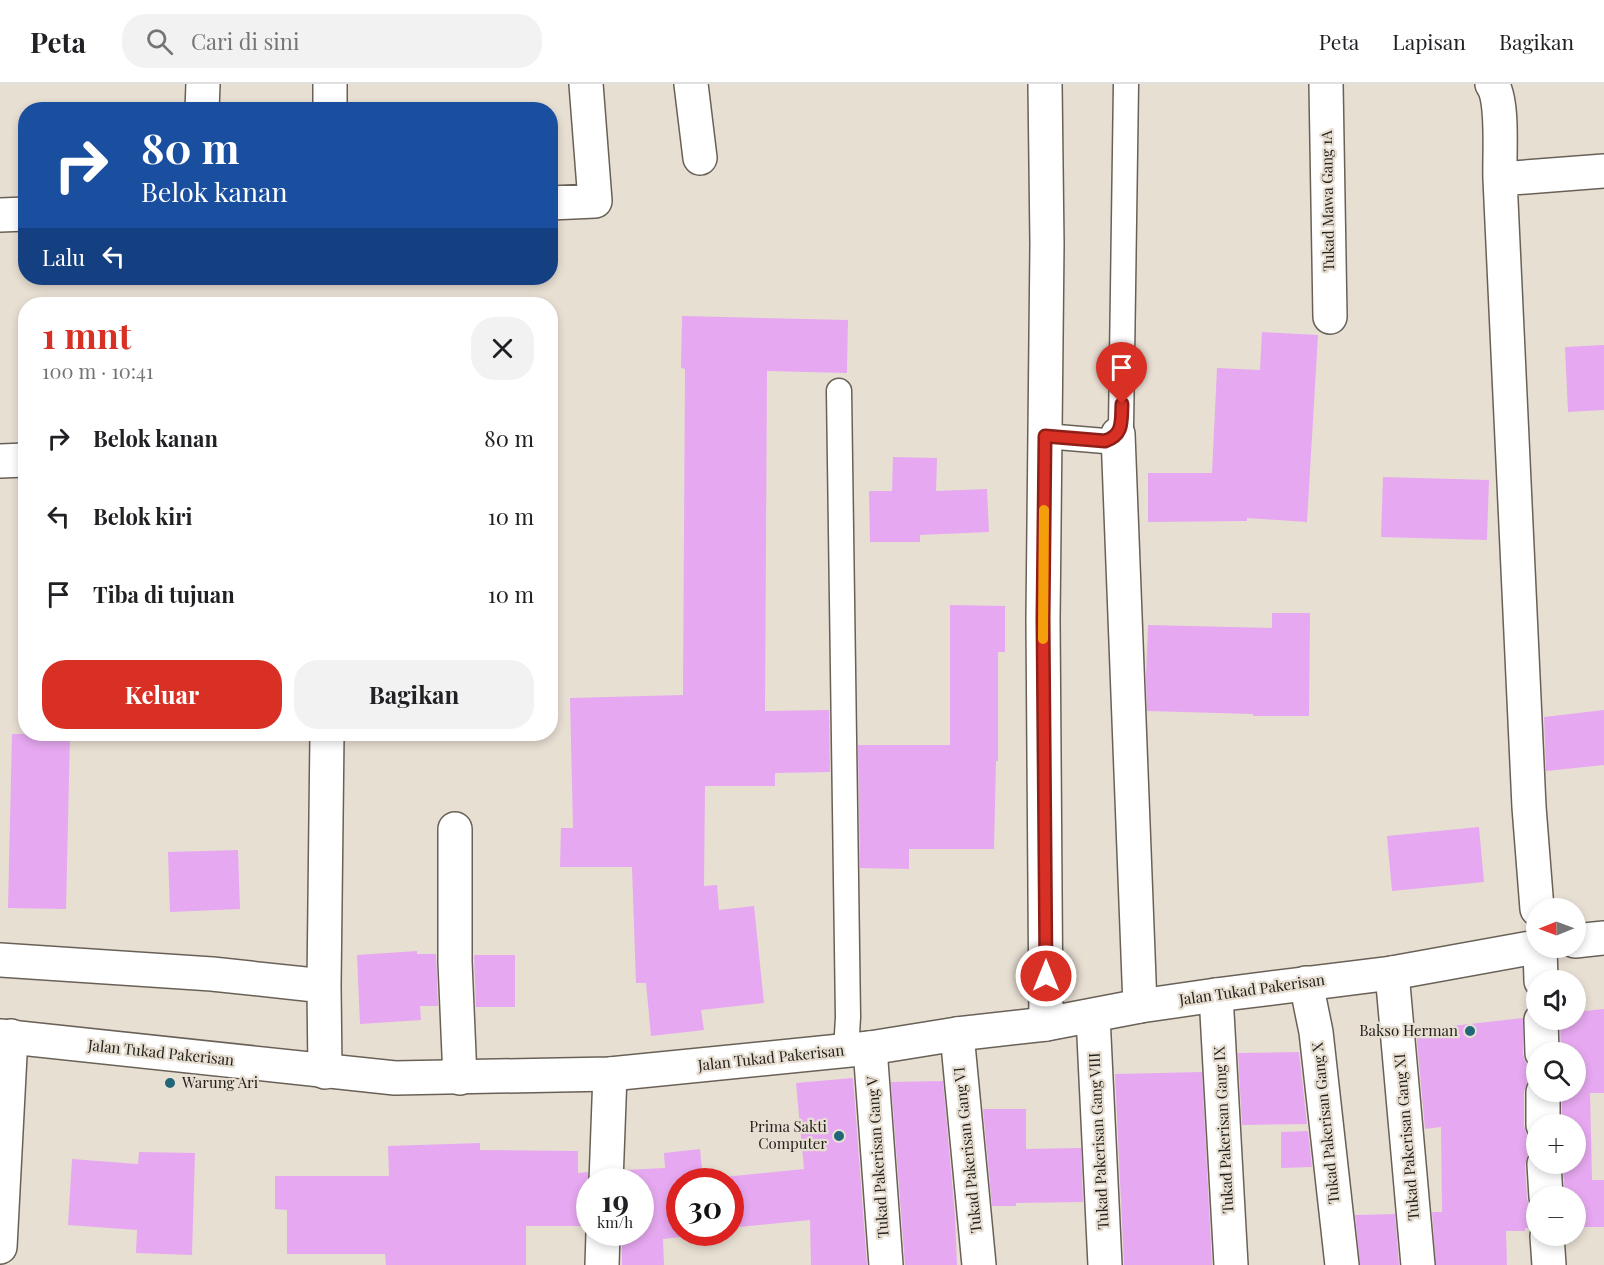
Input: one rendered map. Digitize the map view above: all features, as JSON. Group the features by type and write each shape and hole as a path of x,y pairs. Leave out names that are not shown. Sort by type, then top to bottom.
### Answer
{"street":[{"path":"202,102 203,84"},
{"path":"330,84 330,102"},
{"path":"558,203 595,201 586,84"},
{"path":"692,84 700,158"},
{"path":"1045,84 1047,244 1043,631 1046,1024"},
{"name":"Tukad Mawa Gang 1A","path":"1326,84 1330,317"},
{"path":"1492,84 1496,90 1498,103 1530,816 1536,898"},
{"path":"1500,179 1604,171"},
{"path":"0,215 18,214"},
{"path":"1118,434 1140,1006"},
{"path":"0,461 18,460"},
{"path":"325,1072 327,741"},
{"path":"455,829 455,962 460,1078"},
{"path":"1586,940 1604,938"},
{"name":"Jalan Tukad Pakerisan","path":"5,1036 396,1078 610,1074 858,1050 957,1034 1046,1024 1140,1006 1216,995 1392,973 1526,949"},
{"path":"0,960 212,974 324,986"},
{"name":"Tukad Pakerisan Gang XI","path":"1392,973 1418,1265"},
{"name":"Tukad Pakerisan Gang X","path":"1306,983 1316,1032 1342,1265"},
{"name":"Tukad Pakerisan Gang IX","path":"1216,995 1231,1265"},
{"name":"Tukad Pakerisan Gang VIII","path":"1093,1016 1105,1265"},
{"name":"Tukad Pakerisan Gang VI","path":"957,1034 979,1265"},
{"path":"0,1247 5,1036"},
{"name":"Tukad Pakerisan Gang V","path":"858,1050 886,1265"},
{"path":"607,1168 610,1074"},
{"path":"602,1265 603,1246"},
{"path":"1548,1246 1549,1265"}],"lane":[{"path":"1045,436 1105,441 1113,439 1121,427 1126,84"},
{"path":"839,391 848,1017 858,1050"}],"building":[{"path":"682,316 848,320 847,373 767,371 765,711 829,710 830,772 775,773 775,786 705,786 704,886 717,885 719,910 754,906 764,1003 701,1010 704,1030 651,1036 646,983 636,983 632,867 560,867 561,828 573,828 570,698 683,695 685,369 681,368"},
{"path":"1262,332 1318,335 1307,522 1247,518 1247,521 1148,522 1148,473 1212,473 1217,368 1260,370"},
{"path":"1604,345 1604,410 1568,412 1565,347"},
{"path":"893,457 937,458 936,491 987,489 989,532 920,535 920,542 870,542 869,491 892,491"},
{"path":"1383,477 1489,480 1487,540 1381,537"},
{"path":"950,605 1005,606 1005,652 998,652 998,761 996,761 994,849 909,849 909,869 860,868 858,745 950,745"},
{"path":"1272,613 1310,613 1309,716 1147,711 1148,625 1272,628"},
{"path":"1604,710 1604,765 1546,771 1544,717"},
{"path":"12,734 18,734 18,741 70,741 66,909 8,908"},
{"path":"1479,827 1484,882 1392,891 1387,836"},
{"path":"238,850 240,909 170,912 168,852"},
{"path":"417,951 417,954 436,954 438,1006 420,1006 421,1020 360,1024 357,955"},
{"path":"474,955 515,955 515,1007 476,1007"},
{"path":"1604,1009 1604,1093 1590,1093 1592,1180 1604,1180 1604,1227 1586,1227 1586,1186 1564,1186 1564,1174 1586,1174 1586,1114 1562,1114 1562,1102 1586,1102 1586,1042 1561,1042 1560,1030 1586,1030 1586,1011"},
{"path":"1523,1018 1523,1054 1526,1063 1524,1126 1526,1132 1526,1228 1525,1231 1506,1231 1507,1265 1436,1265 1432,1212 1442,1212 1441,1127 1425,1129 1416,1030"},
{"path":"1299,1052 1307,1124 1242,1125 1238,1053"},
{"path":"1202,1072 1212,1265 1124,1265 1115,1074"},
{"path":"853,1078 867,1265 811,1265 810,1220 744,1227 744,1175 804,1169 796,1083"},
{"path":"943,1081 957,1265 905,1265 891,1082"},
{"path":"983,1109 1026,1109 1026,1149 1081,1148 1083,1202 1016,1203 1016,1206 992,1206"},
{"path":"1308,1131 1312,1167 1281,1168 1281,1132"},
{"path":"480,1143 480,1150 578,1151 576,1226 526,1226 526,1265 386,1265 385,1254 287,1254 287,1210 275,1209 275,1176 389,1176 388,1146"},
{"path":"700,1149 702,1168 666,1168 664,1265 622,1265 622,1246 654,1246 654,1169 665,1168 664,1153"},
{"path":"139,1152 195,1153 192,1255 136,1253 137,1230 68,1225 72,1159 138,1164"},
{"path":"1395,1214 1399,1265 1360,1265 1355,1215"}],"slow traffic":[{"path":"1043,639 1044,510"}],"place":[{"name":"Bakso Herman","path":"1470,1031"},
{"name":"Warung Ari","path":"170,1083"},
{"name":"Prima Sakti Computer","path":"839,1136"}],"route":[{"path":"1046,976 1043,619 1045,436 1105,441 1113,439 1121,427 1122,404"}]}
